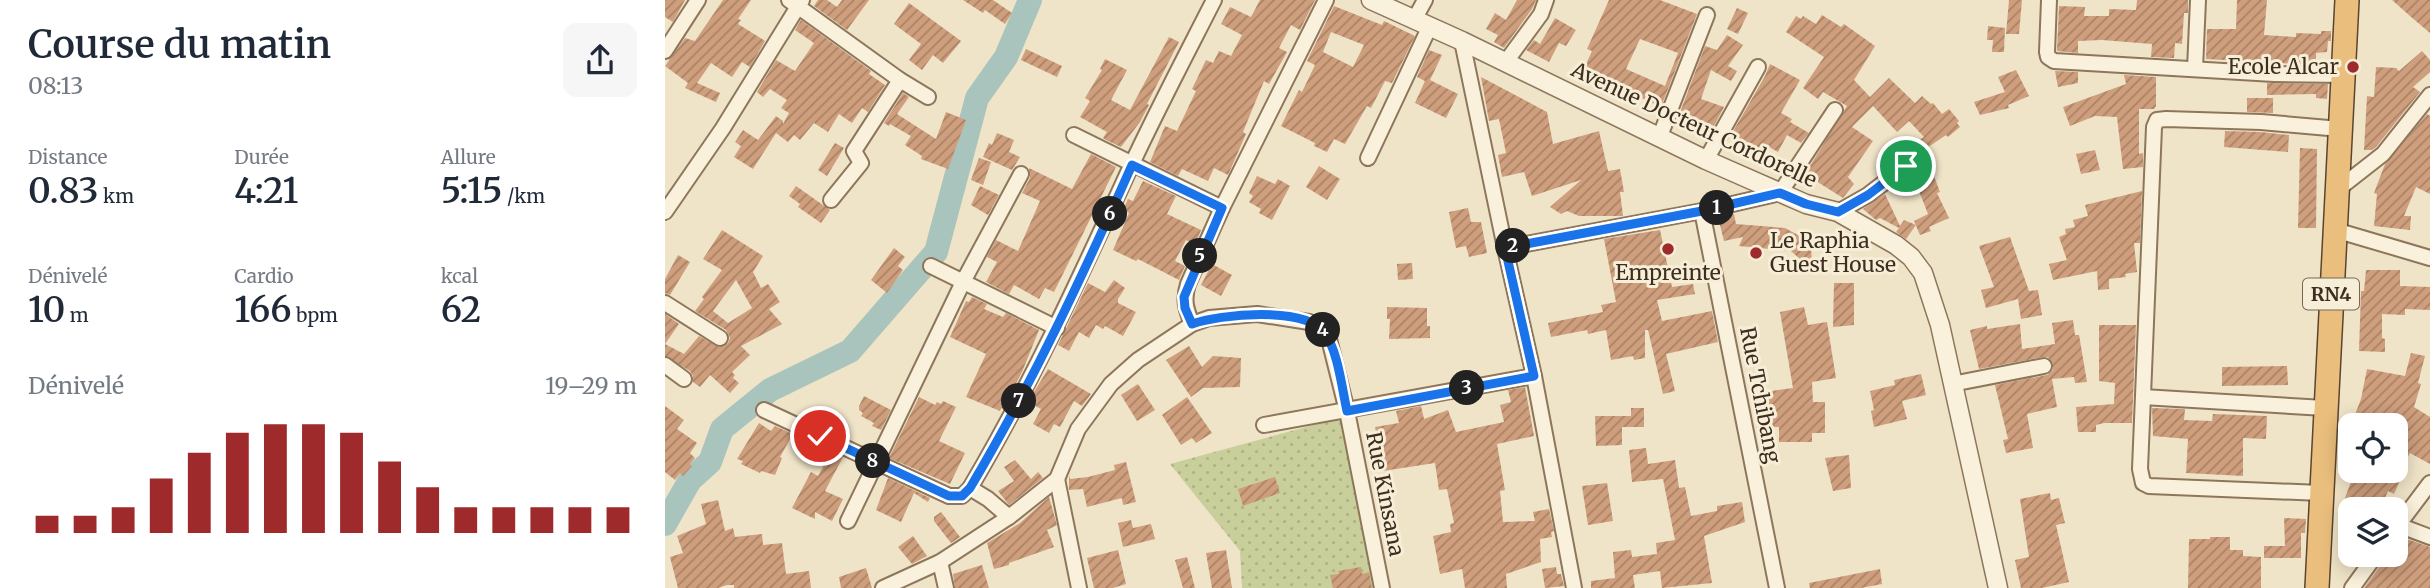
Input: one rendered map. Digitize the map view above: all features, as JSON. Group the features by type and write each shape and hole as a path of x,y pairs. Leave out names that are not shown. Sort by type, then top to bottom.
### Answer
{"highway":[{"name":"RN4","path":"2317,588 2347,0"}],"street":[{"path":"665,51 698,0"},
{"path":"764,410 949,496 962,496 970,488 1009,422 1214,0"},
{"path":"883,588 940,562 1009,517 1057,480 1078,429 1111,384 1138,360 1192,324 1185,308 1184,297 1222,208 1327,0"},
{"name":"Avenue Docteur Cordorelle","path":"1371,0 1462,41 1706,160 1806,204 1838,212 1896,245 1911,257 1923,273 1940,325 1998,588"},
{"path":"1368,158 1422,24 1425,0"},
{"path":"1505,63 1541,14 1546,0"},
{"path":"2049,0 2046,52 2054,61 2274,74 2344,75"},
{"path":"2195,69 2199,0"},
{"path":"665,212 723,128 797,2 900,80 928,97"},
{"path":"1660,136 1707,15"},
{"path":"1462,41 1534,376 1574,588"},
{"path":"1706,160 1758,67"},
{"path":"831,200 861,163 854,151 900,80"},
{"path":"2337,190 2383,154 2430,95"},
{"path":"1505,248 1702,211 1780,193 1835,110"},
{"path":"2321,493 2149,486 2143,483 2140,475 2154,127 2157,120 2261,122 2340,129"},
{"path":"1074,135 1222,208"},
{"path":"1838,212 1868,195 1906,166"},
{"path":"848,521 964,281 1021,174"},
{"name":"Rue Tchibang","path":"1702,211 1777,588"},
{"path":"2335,230 2430,258"},
{"path":"931,265 1056,328"},
{"path":"665,303 720,338"},
{"name":"Rue Kinsana","path":"1192,324 1209,318 1257,314 1310,322 1322,329 1333,351 1347,411 1382,588"},
{"path":"665,365 684,379"},
{"path":"1952,384 2043,366"},
{"path":"1264,425 1534,376"},
{"path":"2143,397 2325,408"},
{"path":"1057,480 1079,588"},
{"path":"2408,512 2430,483"},
{"path":"970,488 1009,517"},
{"path":"2408,530 2430,537"},
{"path":"940,562 946,588"},
{"path":"2352,588 2367,567"}],"green space":[{"path":"1343,415 1376,588 1242,588 1240,551 1170,464"}],"building":[{"path":"665,0 685,0 673,22 665,17"},
{"path":"723,0 751,0 738,19 741,20 738,24 765,41 750,67 742,62 732,77 711,63 697,83 720,93 716,102 685,88 688,83 665,66 685,38 695,41"},
{"path":"818,0 827,0 837,7 842,0 869,0 847,30 814,6"},
{"path":"963,0 993,0 1012,13 1005,24 985,10 983,13"},
{"path":"1260,0 1315,0 1300,30 1291,25 1279,48 1287,52 1269,84 1264,81 1243,132 1246,134 1228,175 1214,168 1208,181 1182,169 1178,176 1150,162 1165,126 1177,131 1196,91 1192,89 1206,60 1213,63 1219,51 1231,56 1242,35 1221,24 1230,7 1251,17"},
{"path":"1517,0 1536,0 1504,48 1494,42 1498,35 1486,29 1495,13 1506,20"},
{"path":"1609,0 1660,0 1697,14 1661,107 1583,71 1592,51 1587,49","holes":["1640,39 1678,53 1665,86 1626,69"]},
{"path":"2009,0 2022,0 2019,34 2006,34"},
{"path":"2137,0 2188,0 2188,13 2184,13 2182,44 2175,43 2174,58 2151,57 2152,44 2102,40 2078,41 2078,53 2057,51 2059,6 2085,7 2084,16 2109,16 2109,9 2136,10"},
{"path":"2237,0 2267,0 2264,35 2296,37 2296,33 2321,34 2321,31 2331,31 2327,52 2316,53 2316,65 2206,59 2207,29 2236,29"},
{"path":"2392,0 2430,0 2430,33 2410,16"},
{"path":"909,3 961,41 943,63 933,55 922,70 909,60 921,44 894,24"},
{"path":"1334,6 1382,25 1384,21 1415,36 1392,83 1385,81 1371,108 1367,106 1345,144 1334,139 1327,152 1281,126 1315,65 1307,61","holes":["1331,32 1364,45 1353,67 1323,52"]},
{"path":"1737,8 1748,13 1738,34 1727,29"},
{"path":"1822,15 1841,27 1844,24 1875,46 1854,80 1870,97 1889,78 1915,103 1922,96 1933,103 1942,114 1949,109 1959,121 1957,123 1960,127 1948,137 1946,135 1924,150 1940,192 1937,193 1949,218 1929,227 1931,231 1920,235 1914,221 1928,214 1912,173 1916,165 1901,153 1924,137 1909,121 1897,132 1873,106 1852,127 1873,141 1848,177 1854,184 1843,198 1805,174 1847,106 1823,92 1818,99 1803,88 1824,57 1786,32 1796,16 1801,19 1803,16 1816,24"},
{"path":"1555,18 1576,30 1566,46 1559,43 1549,62 1526,50 1534,40 1540,44"},
{"path":"801,20 871,71 869,74 885,85 868,112 862,108 852,123 839,114 828,132 814,123 800,140 794,135 788,142 776,133 753,169 734,157 741,146 735,142 743,130 758,140 776,116 783,124 789,113 781,108 787,100 770,89 763,97 757,92 776,60 795,71 814,43 795,30"},
{"path":"1988,26 2005,28 2004,52 1992,52 1993,40 1987,40"},
{"path":"1727,35 1743,45 1728,66 1737,71 1731,81 1711,70 1701,99 1724,107 1713,128 1700,124 1699,129 1684,124 1687,117 1679,115 1705,46 1717,50"},
{"path":"1169,37 1179,42 1140,122 1121,147 1106,140 1103,138 1107,132 1080,117 1090,101 1085,98 1102,70 1100,69 1105,59 1127,70 1111,100 1130,110"},
{"path":"1026,49 1062,66 1057,77 1021,60"},
{"path":"1429,50 1442,55 1430,80 1458,94 1446,118 1415,103 1425,81 1417,77"},
{"path":"2422,51 2430,60 2430,72 2413,87 2420,92 2376,147 2364,150 2367,96 2374,97 2376,67 2396,68 2399,71"},
{"path":"1770,64 1800,80 1781,113 1809,133 1801,143 1787,135 1778,152 1764,144 1760,151 1731,135"},
{"path":"2016,70 2029,96 2008,105 2009,108 1980,115 1974,102 2005,92 1998,77"},
{"path":"2055,71 2078,72 2078,83 2058,87"},
{"path":"2124,75 2156,77 2156,106 2154,109 2139,109 2139,154 2143,153 2143,167 2123,169 2117,117 2095,116 2070,126 2063,107 2126,84"},
{"path":"1481,77 1547,112 1553,144 1599,131 1608,171 1620,169 1624,192 1620,192 1623,216 1579,216 1567,211 1561,214 1550,207 1581,180 1532,196 1524,172 1502,177 1498,155 1506,153 1499,119 1489,121"},
{"path":"2267,83 2328,84 2327,99 2316,98 2316,94 2267,95"},
{"path":"903,93 909,97 897,114 936,139 946,112 966,120 948,169 921,159 922,156 905,145 911,136 884,123"},
{"path":"2247,98 2273,98 2273,113 2247,112"},
{"path":"2427,114 2430,116 2430,194 2416,187 2404,216 2411,216 2410,230 2374,226 2377,194 2374,193 2385,164"},
{"path":"2225,131 2289,135 2288,152 2224,147"},
{"path":"997,133 1014,140 1009,152 1020,157 1012,170 983,157"},
{"path":"835,143 844,148 827,176 818,170"},
{"path":"2300,148 2317,149 2316,228 2298,228"},
{"path":"2095,150 2100,170 2081,174 2076,154"},
{"path":"1091,154 1116,167 1054,292 1045,288 1039,299 1014,285 1009,294 986,282 997,262 987,257 996,240 1018,251 1040,201 1022,193 1030,178 1029,168 1072,189"},
{"path":"979,158 991,162 983,185 971,180"},
{"path":"1319,166 1340,179 1327,200 1306,187"},
{"path":"1257,176 1275,184 1278,179 1290,186 1272,220 1259,213 1261,209 1249,202 1253,196 1249,193"},
{"path":"1143,181 1176,196 1167,214 1201,230 1195,245 1186,240 1175,261 1185,266 1179,280 1138,259 1136,261 1113,250 1129,213 1123,210 1128,199 1133,201"},
{"path":"796,186 830,210 821,223 798,207 800,204 789,196"},
{"path":"980,186 999,195 988,215 971,205"},
{"path":"2142,191 2140,243 2134,243 2137,272 2125,274 2126,277 2109,279 2109,289 2098,290 2097,271 2053,280 2049,264 2067,260 2059,237 2066,234 2065,229 2075,227 2073,220 2088,216 2085,205"},
{"path":"1885,194 1900,226 1904,220 1916,225 1906,239 1896,232 1899,228 1880,218 1876,220 1863,209"},
{"path":"1468,208 1471,222 1481,222 1487,253 1469,257 1466,246 1456,248 1449,212"},
{"path":"1734,214 1736,224 1785,228 1811,242 1812,270 1791,251 1739,246 1743,237 1724,241 1718,217"},
{"path":"722,230 763,256 753,272 761,288 768,284 780,302 769,309 782,324 741,346 750,355 732,372 735,375 733,378 739,383 730,393 710,375 700,387 693,382 690,371 665,356 665,344 684,354 699,336 719,347 728,343 730,338 726,330 695,311 722,270 703,259","holes":["736,280 752,308 728,323 713,311"]},
{"path":"1660,230 1672,287 1693,284 1695,294 1657,300 1662,321 1712,311 1718,342 1666,354 1675,391 1663,394 1648,330 1645,330 1645,358 1634,360 1633,356 1611,360 1606,330 1588,334 1587,330 1551,337 1548,323 1603,312 1601,305 1616,302 1604,239"},
{"path":"2010,237 2029,291 2038,290 2042,315 2021,319 2018,299 1986,308 1981,290 1994,287 1979,246"},
{"path":"894,248 905,257 898,266 903,270 887,293 871,280"},
{"path":"678,255 690,262 670,295 665,293 665,279"},
{"path":"1412,263 1413,279 1398,280 1397,264"},
{"path":"1212,264 1232,275 1221,296 1201,285"},
{"path":"2366,270 2400,270 2400,286 2430,287 2430,310 2405,309 2405,315 2382,314 2385,352 2359,351 2361,291 2364,291"},
{"path":"1114,280 1125,288 1118,303 1136,312 1123,336 1105,326 1103,329 1096,325 1089,338 1079,332 1069,351 1058,345 1088,283 1105,292"},
{"path":"1834,283 1854,283 1854,325 1833,327"},
{"path":"972,297 987,304 984,309 1003,317 1006,313 1039,330 1022,372 1000,411 966,397 986,354 950,337 966,301 969,302"},
{"path":"1387,307 1427,308 1430,338 1389,339 1390,319 1387,319"},
{"path":"1804,307 1808,325 1827,322 1836,378 1812,382 1813,402 1825,402 1825,433 1812,433 1812,442 1779,442 1779,427 1772,427 1773,404 1759,405 1757,393 1793,388 1780,312"},
{"path":"665,314 679,324 665,344"},
{"path":"2073,320 2075,335 2079,335 2087,382 2075,383 2074,377 2052,379 2057,407 2027,414 2033,448 2006,453 2003,440 2008,439 1995,385 2047,375 2053,370 2053,364 2048,357 2043,357 1979,369 1970,330 2020,324 2022,349 2055,344 2052,323"},
{"path":"2099,325 2136,325 2132,423 2104,423 2096,425 2096,432 2078,432 2076,407 2114,404 2115,383 2099,381"},
{"path":"1189,346 1202,367 1213,356 1241,358 1240,387 1203,388 1191,397 1166,360"},
{"path":"2411,353 2425,356 2414,407 2430,417 2430,464 2410,453 2408,457 2408,413 2356,413 2367,369 2405,376"},
{"path":"2287,366 2288,385 2222,386 2222,367"},
{"path":"1048,369 1091,394 1082,406 1074,401 1060,427 1054,424 1049,433 1033,424 1041,409 1028,402"},
{"path":"1921,374 1926,395 1902,401 1907,419 1874,427 1870,391 1895,385 1894,380"},
{"path":"1138,384 1155,410 1137,421 1121,395"},
{"path":"1525,387 1534,436 1497,444 1505,490 1500,491 1503,522 1535,521 1533,512 1549,509 1554,531 1551,532 1552,537 1540,539 1541,562 1506,574 1507,588 1465,588 1462,569 1440,574 1433,536 1451,532 1450,524 1454,523 1447,489 1439,490 1435,463 1383,471 1375,427 1399,423 1396,411 1421,406 1424,419 1448,410 1456,432 1504,422 1500,405 1511,402 1508,390"},
{"path":"864,396 891,410 881,430 861,416 863,413 859,406"},
{"path":"919,397 935,405 943,401 956,407 939,441 965,453 950,484 889,458"},
{"path":"1187,397 1212,433 1196,443 1192,438 1181,445 1162,415"},
{"path":"665,406 684,420 677,429 697,443 690,453 695,458 690,464 692,466 683,476 680,473 675,480 665,472"},
{"path":"1631,408 1644,408 1644,427 1622,427 1622,445 1596,446 1595,416 1631,416"},
{"path":"2152,408 2185,409 2184,420 2212,421 2213,414 2267,416 2266,439 2243,438 2243,476 2186,473 2188,439 2153,436"},
{"path":"759,423 771,431 775,426 793,434 780,457 782,458 775,475 761,471 760,473 741,464 743,461 737,459"},
{"path":"1646,448 1648,464 1675,460 1679,488 1685,487 1691,516 1717,511 1717,506 1742,502 1745,522 1704,536 1712,583 1662,588 1660,571 1633,575 1635,588 1591,588 1591,581 1615,578 1613,552 1631,550 1632,557 1657,554 1656,543 1675,540 1663,479 1632,482 1629,450"},
{"path":"831,452 843,457 825,491 843,499 832,521 815,512 815,519 792,508 811,472 818,476"},
{"path":"1849,455 1851,488 1833,491 1825,458"},
{"path":"1015,460 1031,479 1038,472 1043,478 1009,505 998,491 1014,481 1004,467"},
{"path":"1126,462 1136,502 1123,505 1122,498 1087,507 1083,489 1069,490 1069,476 1070,479 1088,477 1115,470 1114,465"},
{"path":"1275,477 1280,493 1243,506 1238,489"},
{"path":"888,478 930,498 928,502 914,493 901,522 876,510"},
{"path":"1607,483 1613,521 1588,525 1582,486"},
{"path":"2351,483 2399,483 2394,494 2388,491 2385,497 2345,497"},
{"path":"2050,493 2051,500 2059,498 2065,523 2056,525 2069,582 2042,588 2021,588 2015,560 2029,557 2020,499"},
{"path":"1049,497 1057,525 1047,530 1054,547 994,569 987,543 1020,523"},
{"path":"718,500 725,531 733,528 735,537 762,534 763,545 782,543 786,574 809,571 811,588 734,588 734,585 727,585 718,588 678,588 670,557 683,553 677,536 706,524 701,504"},
{"path":"941,512 960,537 951,543 934,521 934,517"},
{"path":"2284,518 2306,519 2305,533 2301,533 2301,558 2264,558 2264,546 2285,546"},
{"path":"1131,520 1133,528 1151,524 1155,539 1123,547 1118,523"},
{"path":"913,536 927,556 912,564 898,547"},
{"path":"2230,537 2230,550 2243,550 2243,556 2261,557 2261,588 2188,588 2189,539"},
{"path":"2408,539 2430,547 2430,588 2364,588 2379,567 2408,567"},
{"path":"1118,550 1126,584 1113,588 1094,588 1087,558"},
{"path":"1226,550 1232,588 1212,588 1206,553"},
{"path":"1187,557 1195,588 1183,588 1175,560"},
{"path":"982,565 989,588 955,588 953,574"},
{"path":"1361,567 1362,574 1369,572 1372,588 1333,588 1330,575"},
{"path":"1556,567 1564,586 1545,588 1542,569"},
{"path":"866,568 872,588 841,588 839,577"},
{"path":"1880,569 1882,584 1861,588 1810,588 1809,583"}],"waterway":[{"path":"665,524 690,480 710,462 722,429 770,390 850,351 936,252 977,98 1006,57 1030,0"}],"place":[{"name":"Ecole Alcar","path":"2353,67"},
{"name":"Empreinte","path":"1668,249"},
{"name":"Le Raphia Guest House","path":"1756,253"}],"route":[{"path":"820,436 949,496 962,496 970,488 1009,422 1096,247 1132,165 1222,208 1184,297 1185,308 1192,324 1209,318 1257,314 1310,322 1322,329 1329,339 1347,411 1534,376 1505,248 1702,211 1780,193 1806,204 1838,212 1868,195 1906,166"}]}
